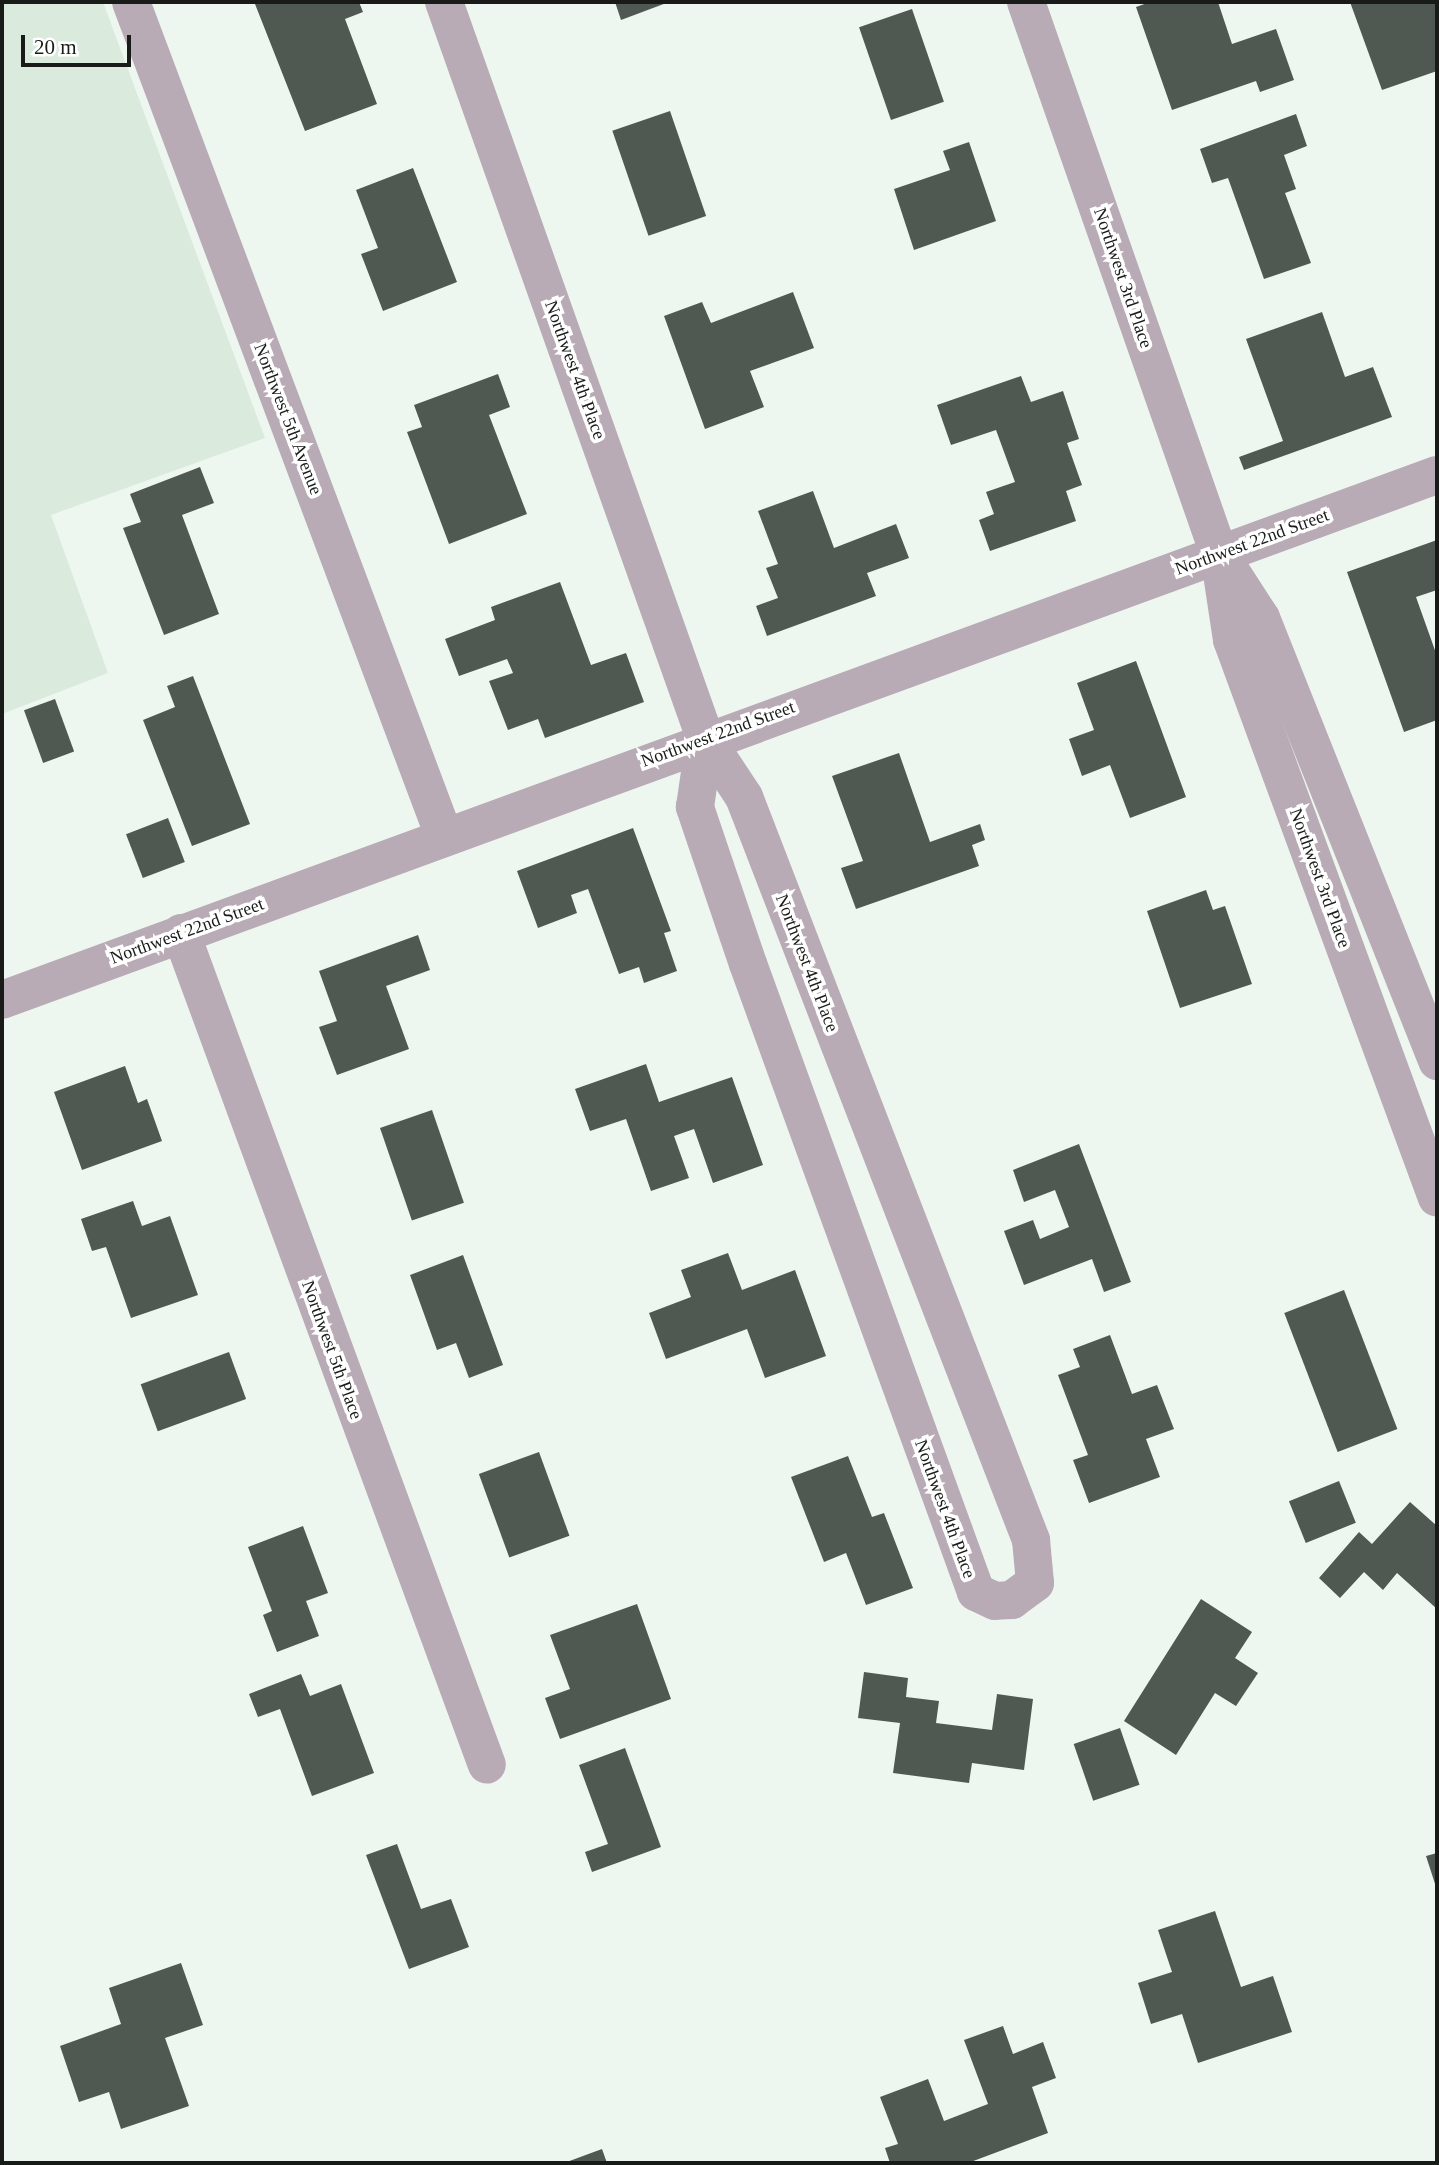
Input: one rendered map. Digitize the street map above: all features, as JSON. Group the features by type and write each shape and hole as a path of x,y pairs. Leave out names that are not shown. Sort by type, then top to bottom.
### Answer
{"street":[{"name":"Northwest 5th Avenue","path":"131,2 444,836"},
{"name":"Northwest 4th Place","path":"444,2 705,738 744,797 1031,1540 1035,1583 1012,1600 995,1601 976,1592 748,964 695,807 705,738"},
{"name":"Northwest 3rd Place","path":"1026,2 1219,554 1232,639 1437,1198"},
{"name":"Northwest 22nd Street","path":"2,1000 705,738 1437,475"},
{"name":"Northwest 3rd Place","path":"1219,554 1261,618 1437,1061"},
{"name":"Northwest 5th Place","path":"181,933 487,1765"}],"shaded area":[{"path":"2,2 103,2 265,438 51,515 108,673 2,714"}],"building":[{"path":"359,2 363,12 345,19 377,104 305,131 255,4"},
{"path":"615,2 669,2 621,20"},
{"path":"1150,2 1218,2 1232,44 1276,29 1294,80 1260,92 1256,81 1172,110 1136,7"},
{"path":"1350,2 1437,2 1437,71 1382,90"},
{"path":"912,9 944,102 891,120 859,27"},
{"path":"670,111 706,216 648,236 612,131"},
{"path":"1296,114 1307,146 1284,155 1296,189 1285,193 1311,263 1264,279 1228,178 1212,183 1200,149"},
{"path":"969,142 996,221 914,250 894,189 950,170 943,151"},
{"path":"413,168 457,282 383,311 361,254 378,248 356,190"},
{"path":"793,292 814,348 750,371 764,407 705,429 664,316 702,302 711,323"},
{"path":"1322,312 1345,377 1373,367 1392,417 1244,470 1239,457 1283,441 1246,339"},
{"path":"498,374 510,407 489,415 527,514 449,544 407,432 422,427 414,405"},
{"path":"1021,376 1031,402 1063,391 1079,439 1067,443 1082,485 1066,491 1076,521 990,551 979,520 994,514 986,492 1015,482 996,430 951,445 937,405"},
{"path":"200,467 214,503 182,515 219,614 164,635 123,528 141,522 130,494"},
{"path":"813,491 834,548 896,524 909,558 867,573 876,596 767,636 756,606 778,598 766,568 778,564 758,511"},
{"path":"1437,540 1437,590 1416,597 1437,656 1437,720 1404,732 1347,572"},
{"path":"560,582 591,665 626,653 644,702 545,738 538,719 508,730 489,681 513,673 507,659 459,676 445,639 495,620 491,607"},
{"path":"1136,661 1186,797 1130,818 1110,765 1082,776 1069,739 1094,730 1077,683"},
{"path":"193,676 250,824 192,846 143,720 175,707 167,686"},
{"path":"55,699 74,752 43,763 24,710"},
{"path":"899,753 930,842 980,824 985,840 972,845 979,866 856,909 841,868 863,861 832,776"},
{"path":"168,818 185,862 143,878 126,834"},
{"path":"633,828 671,931 664,933 677,971 644,983 639,967 619,974 588,889 571,895 577,913 538,928 517,871"},
{"path":"1206,890 1213,910 1225,906 1252,984 1180,1008 1147,911"},
{"path":"418,935 430,970 386,986 409,1049 337,1075 319,1027 337,1021 319,971"},
{"path":"646,1064 659,1102 732,1077 763,1165 713,1183 694,1129 674,1136 689,1178 651,1191 626,1119 590,1131 575,1089"},
{"path":"125,1066 138,1103 147,1099 162,1141 82,1170 54,1092"},
{"path":"432,1110 464,1203 412,1221 380,1128"},
{"path":"1079,1144 1131,1282 1104,1292 1092,1259 1024,1285 1004,1231 1033,1220 1040,1239 1069,1227 1055,1190 1024,1202 1013,1170"},
{"path":"133,1201 142,1226 170,1216 198,1295 131,1318 106,1247 92,1251 81,1219"},
{"path":"728,1253 742,1290 795,1270 826,1356 765,1378 747,1329 666,1359 649,1313 691,1297 681,1270"},
{"path":"463,1255 503,1365 469,1378 456,1343 437,1350 410,1275"},
{"path":"1344,1290 1397,1429 1338,1452 1284,1313"},
{"path":"1110,1335 1132,1394 1157,1385 1174,1429 1146,1439 1160,1477 1089,1503 1073,1460 1088,1455 1058,1375 1080,1367 1073,1349"},
{"path":"229,1352 246,1399 158,1431 141,1384"},
{"path":"539,1452 569,1536 509,1558 479,1474"},
{"path":"848,1456 872,1517 884,1513 913,1588 866,1605 846,1553 824,1562 791,1477"},
{"path":"1339,1481 1356,1523 1306,1543 1289,1501"},
{"path":"1410,1502 1437,1526 1437,1609 1397,1573 1383,1590 1364,1572 1340,1598 1319,1578 1359,1532 1372,1544"},
{"path":"303,1526 328,1593 306,1601 319,1636 277,1652 263,1615 272,1611 248,1547"},
{"path":"1201,1599 1252,1632 1235,1658 1258,1673 1236,1706 1215,1693 1176,1755 1124,1721"},
{"path":"637,1604 671,1699 560,1739 545,1698 570,1689 550,1635"},
{"path":"864,1672 908,1678 906,1697 939,1701 936,1723 992,1730 997,1694 1033,1699 1024,1770 972,1763 969,1783 893,1773 900,1723 858,1718"},
{"path":"301,1674 310,1696 341,1684 374,1773 312,1796 280,1709 258,1717 249,1694"},
{"path":"1120,1728 1140,1785 1093,1801 1074,1744"},
{"path":"625,1748 661,1847 592,1872 585,1852 608,1844 579,1765"},
{"path":"397,1844 421,1909 451,1899 469,1947 409,1969 366,1855"},
{"path":"1437,1853 1437,1890 1426,1856"},
{"path":"1215,1911 1241,1987 1273,1976 1292,2032 1198,2063 1182,2014 1151,2024 1138,1983 1172,1972 1158,1930"},
{"path":"181,1963 203,2025 165,2038 189,2106 121,2129 109,2092 79,2102 60,2046 121,2024 109,1988"},
{"path":"1003,2026 1013,2054 1043,2042 1056,2078 1032,2087 1048,2133 968,2163 890,2163 885,2148 898,2144 880,2097 928,2079 944,2121 988,2104 964,2040"},
{"path":"602,2149 607,2163 564,2163"}]}
